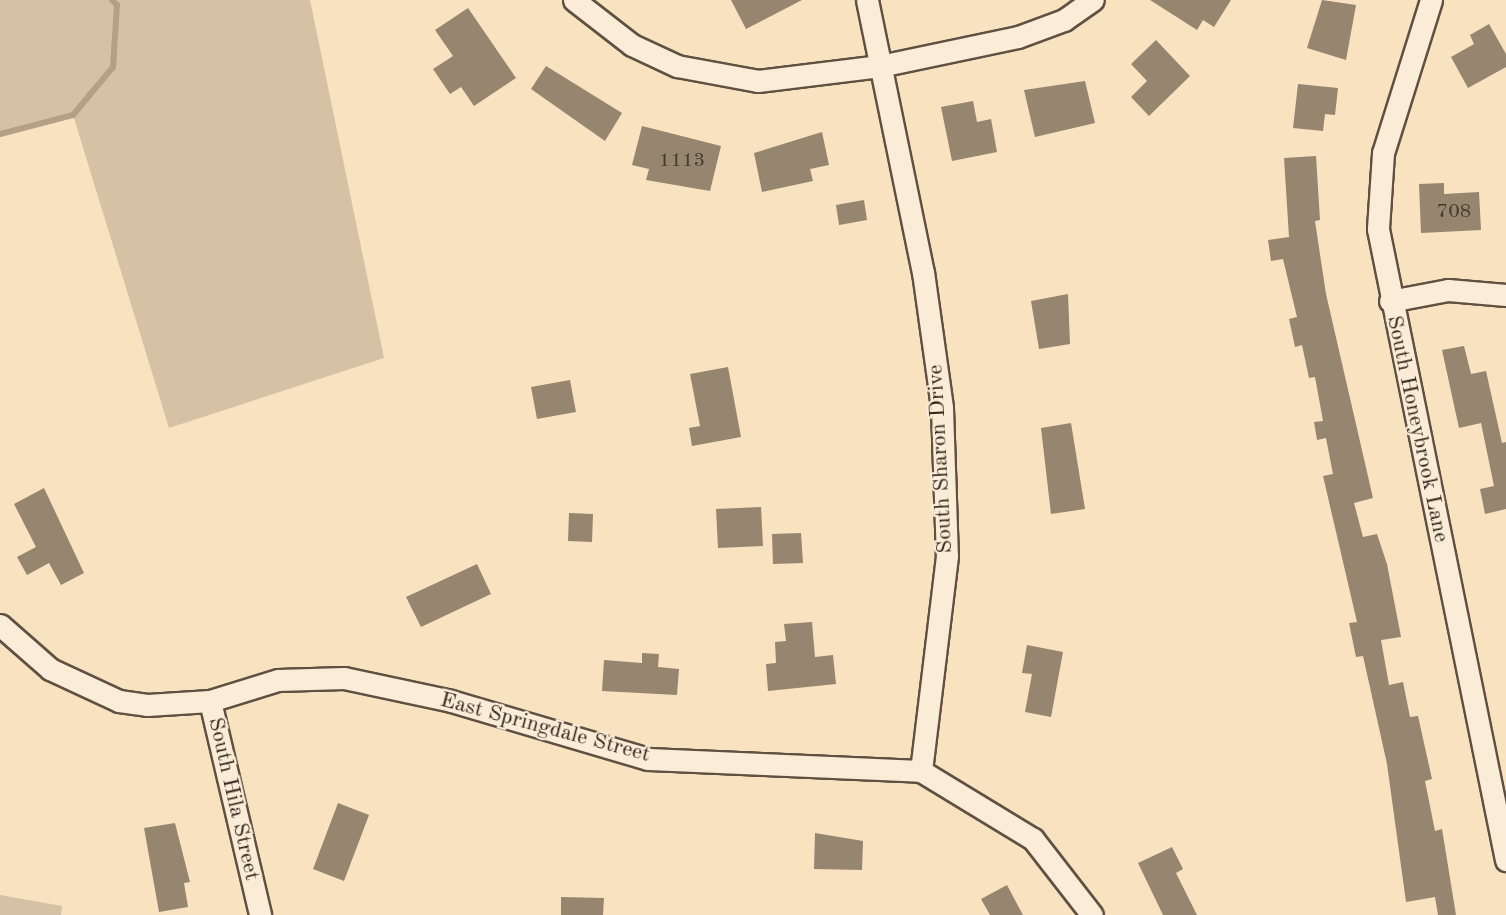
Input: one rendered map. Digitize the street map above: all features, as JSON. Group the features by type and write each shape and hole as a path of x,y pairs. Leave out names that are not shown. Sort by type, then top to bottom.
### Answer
{"street":[{"path":"574,0 632,45 701,74 758,81 880,66 1043,30 1093,0"},
{"name":"South Sharon Drive","path":"867,0 923,272 942,408 947,556 921,771"},
{"name":"South Honeybrook Lane","path":"1431,0 1383,153 1378,229 1390,301 1506,860"},
{"path":"1390,301 1448,290 1506,295"},
{"name":"South Hila Street","path":"0,625 51,669 102,695 147,705 210,701 260,915"},
{"name":"East Springdale Street","path":"210,701 278,680 344,678 451,701 648,759 921,771"},
{"path":"921,771 1033,839 1092,915"}],"shaded area":[{"path":"0,0 310,0 384,358 169,428 73,115 0,133"},
{"path":"0,895 62,906 61,915 0,915"}],"building":[{"path":"731,0 802,0 746,29"},
{"path":"1150,0 1231,0 1214,27 1203,20 1197,30"},
{"path":"1322,0 1356,5 1346,60 1307,48"},
{"path":"468,8 516,78 474,106 461,87 450,94 433,69 453,56 435,30"},
{"path":"1489,24 1506,54 1506,67 1468,88 1451,57 1474,44 1470,35"},
{"path":"1156,40 1190,76 1149,116 1131,97 1147,81 1131,64"},
{"path":"546,66 622,113 605,141 531,89"},
{"path":"1085,81 1095,123 1035,137 1024,90"},
{"path":"1298,84 1338,88 1335,115 1325,114 1323,131 1293,128"},
{"path":"973,101 977,122 991,119 997,152 952,161 941,107"},
{"path":"642,126 721,146 710,191 646,180 649,169 632,165"},
{"path":"822,132 829,165 810,169 813,181 762,192 754,153"},
{"path":"1316,156 1320,220 1315,221 1326,294 1373,498 1354,503 1363,537 1377,534 1387,564 1401,637 1381,640 1389,685 1403,682 1410,717 1418,716 1432,779 1425,781 1435,831 1442,829 1456,915 1438,915 1435,897 1406,902 1387,764 1363,656 1356,657 1349,623 1357,622 1323,476 1333,474 1326,438 1317,440 1314,422 1323,421 1315,377 1309,378 1302,345 1295,347 1289,319 1297,317 1283,259 1271,261 1268,240 1289,237 1284,158"},
{"path":"1444,183 1444,194 1479,192 1481,230 1421,233 1419,184"},
{"path":"864,200 867,220 839,225 836,205"},
{"path":"1068,294 1070,344 1039,349 1031,301"},
{"path":"1464,346 1471,374 1486,371 1502,443 1506,442 1506,509 1485,514 1480,489 1494,486 1481,423 1459,428 1442,350"},
{"path":"728,367 741,437 692,446 689,428 700,426 690,374"},
{"path":"570,380 576,412 537,419 531,387"},
{"path":"1071,423 1085,509 1051,514 1041,428"},
{"path":"44,488 84,573 61,585 49,563 27,575 17,557 36,547 14,504"},
{"path":"761,507 763,546 718,548 716,509"},
{"path":"569,513 593,514 592,542 568,541"},
{"path":"801,533 803,563 773,564 772,534"},
{"path":"477,564 491,594 421,627 406,597"},
{"path":"812,622 815,657 833,655 836,684 768,691 766,664 776,663 775,642 786,641 784,624"},
{"path":"1027,645 1063,652 1051,717 1025,712 1032,674 1022,673"},
{"path":"642,653 659,654 658,667 679,669 677,695 602,691 604,660 642,663"},
{"path":"338,803 369,815 344,881 313,869"},
{"path":"175,823 190,882 184,883 188,907 159,912 144,828"},
{"path":"815,833 863,841 862,870 814,869"},
{"path":"1172,847 1183,869 1176,873 1197,915 1163,915 1138,863"},
{"path":"1007,885 1023,915 990,915 981,899"},
{"path":"561,897 604,898 603,915 561,915"}],"waterway":[{"path":"0,134 73,115 113,67 117,5 112,0"}]}
